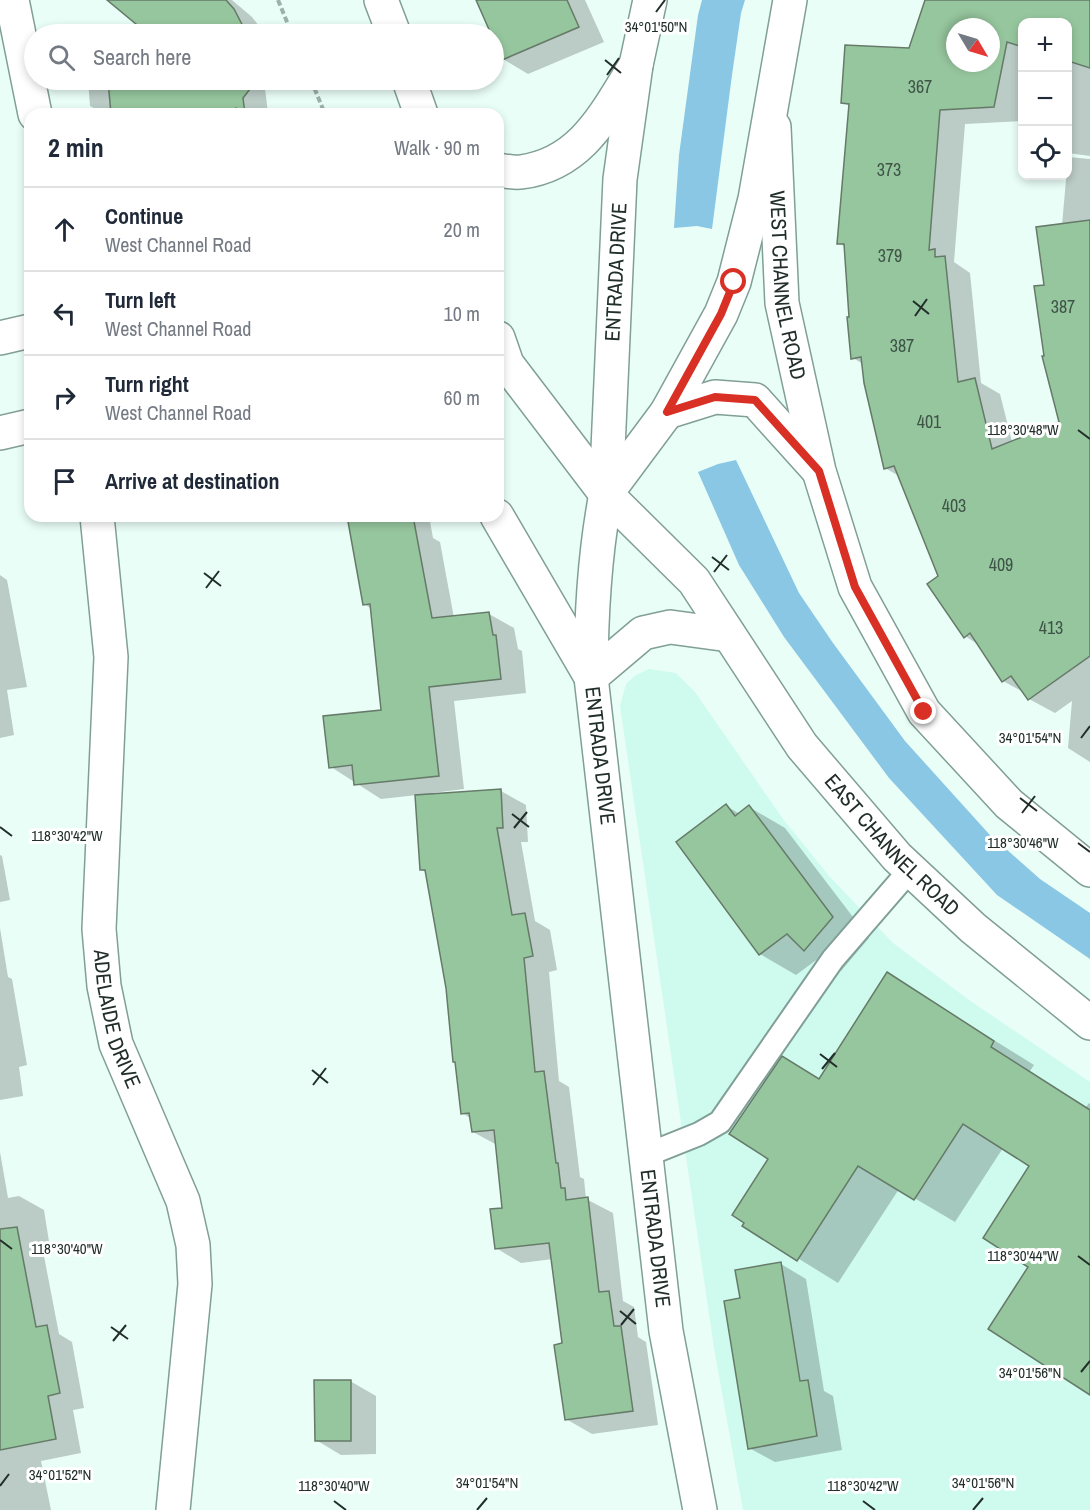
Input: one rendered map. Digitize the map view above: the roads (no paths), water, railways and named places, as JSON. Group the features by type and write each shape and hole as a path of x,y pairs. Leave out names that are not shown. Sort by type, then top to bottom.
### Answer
{"street":[{"path":"12,0 24,59"},
{"path":"381,0 390,24"},
{"name":"ENTRADA DRIVE","path":"650,0 636,64 620,179 606,494 596,542 591,677 644,1156 666,1331 700,1510"},
{"name":"WEST CHANNEL ROAD","path":"606,494 667,412 721,314 734,282 754,199 790,0"},
{"path":"504,171 520,173 549,165 571,153 596,129 636,64"},
{"path":"30,90 34,108"},
{"path":"413,90 419,108"},
{"name":"WEST CHANNEL ROAD","path":"773,98 782,303 819,471 855,587 924,712 1009,804 1090,870"},
{"path":"0,338 24,332"},
{"name":"EAST CHANNEL ROAD","path":"504,355 507,364 606,494 694,581 802,746 897,857 973,928 1090,1023"},
{"name":"WEST CHANNEL ROAD","path":"667,412 715,397 755,400 819,471"},
{"path":"0,433 24,427"},
{"name":"ADELAIDE DRIVE","path":"98,522 111,657 99,929 104,986 116,1044 183,1201 193,1245 195,1284 173,1510"},
{"path":"501,522 591,677 644,633 670,627 729,635"}],"lane":[{"path":"644,1156 699,1134 720,1122 833,959 910,870"}],"water":[{"path":"702,0 745,0 732,75 712,229 697,226 674,228 679,155"},
{"path":"736,460 799,593 833,643 905,741 989,834 1040,879 1090,913 1090,959 997,895 889,778 784,637 739,565 698,472"}]}
